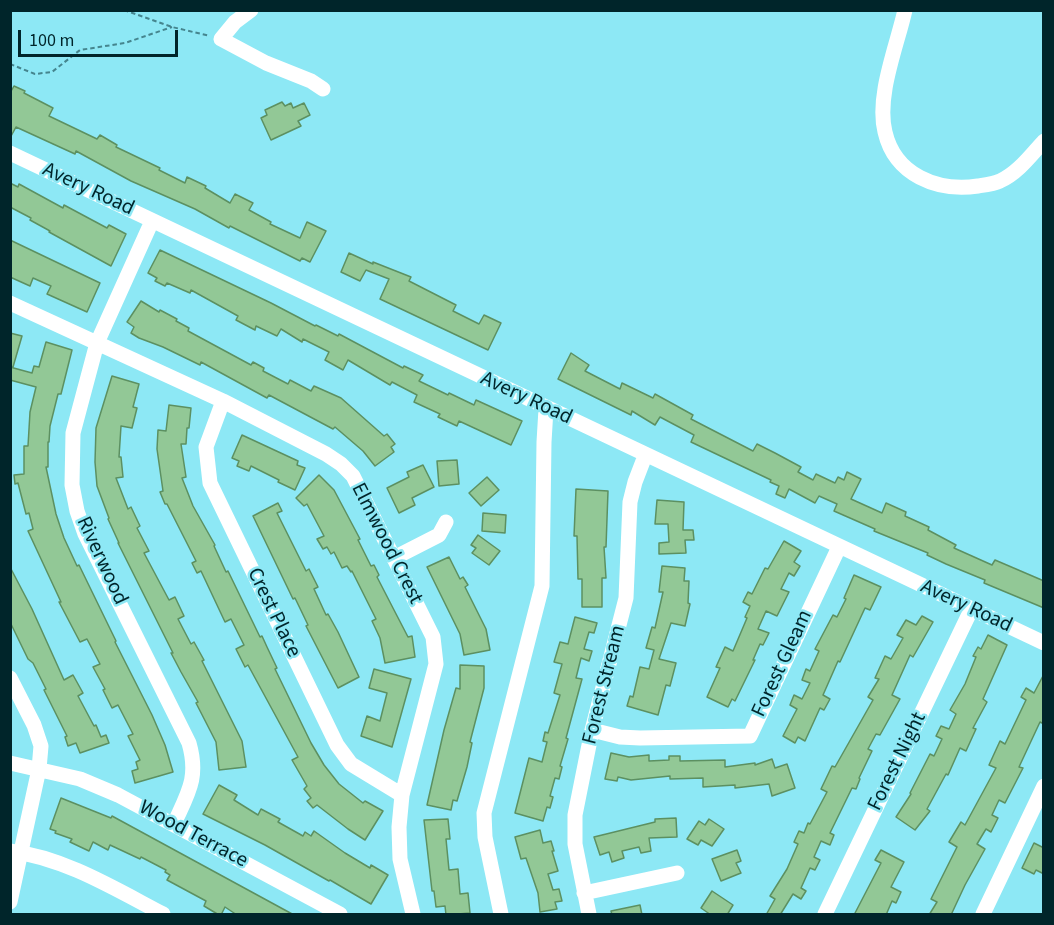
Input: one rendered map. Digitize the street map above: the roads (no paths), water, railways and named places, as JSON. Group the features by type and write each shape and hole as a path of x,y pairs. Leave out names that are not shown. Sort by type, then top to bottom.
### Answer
{"street":[{"path":"251,10 235,22 221,39 266,63 311,81 323,89"},
{"path":"905,10 883,93 882,111 885,132 902,165 910,173 943,186 964,188 1000,181 1028,159 1044,141"},
{"name":"Avery Road","path":"10,153 645,456 1044,643"},
{"name":"Riverwood","path":"152,221 98,343 73,433 72,485 77,512 85,534 189,743 194,767 191,787 174,824"},
{"name":"Elmwood Crest","path":"10,303 222,401 326,454 353,476 433,638 436,650 436,664 402,795 399,827 400,859 413,915"},
{"name":"Crest Place","path":"222,401 206,447 210,483 337,745 351,764 402,795"},
{"path":"501,915 485,837 484,813 542,586 543,442 546,409"},
{"name":"Forest Stream","path":"589,915 575,844 575,815 592,730 626,598 630,502 645,456"},
{"path":"394,558 439,535 446,522"},
{"name":"Forest Gleam","path":"592,730 620,737 640,738 750,736 839,547"},
{"name":"Forest Night","path":"825,915 971,610"},
{"path":"10,678 34,725 41,746 39,769 16,852 10,902"},
{"name":"Wood Terrace","path":"10,763 80,779 118,795 340,915"},
{"path":"983,915 1038,814 1044,786"},
{"path":"16,852 52,861 163,915"},
{"path":"584,893 677,873"}]}
